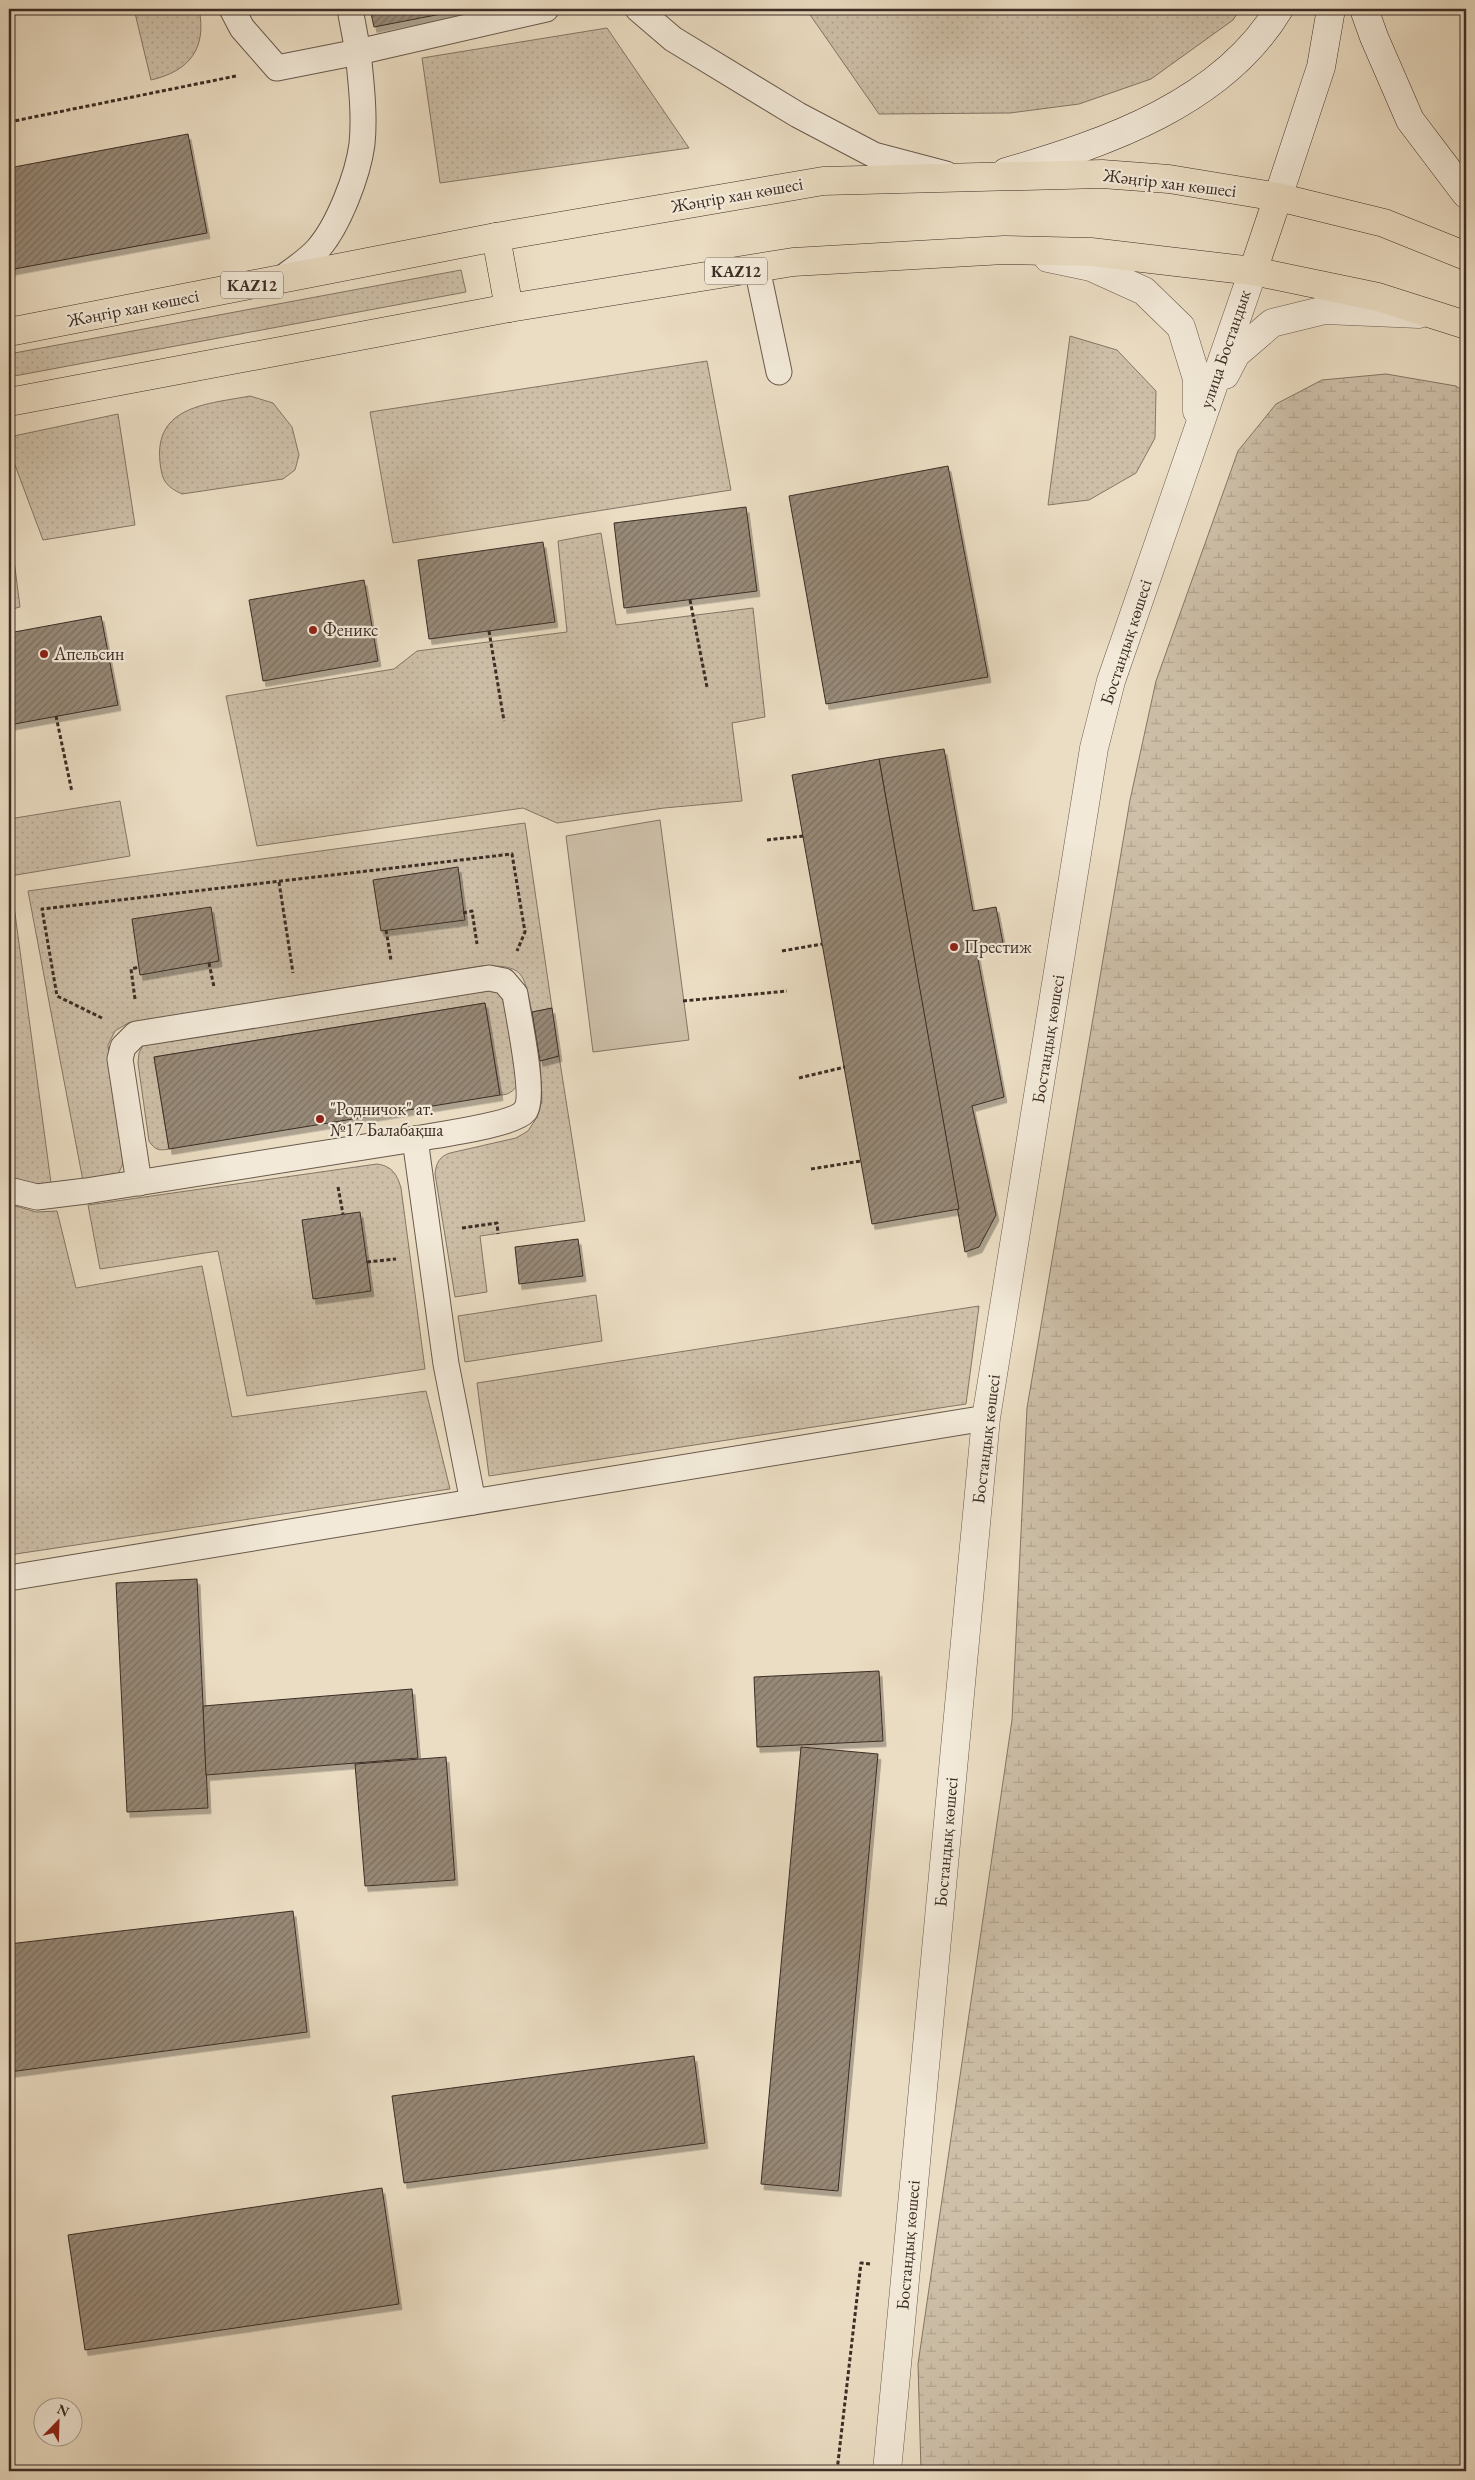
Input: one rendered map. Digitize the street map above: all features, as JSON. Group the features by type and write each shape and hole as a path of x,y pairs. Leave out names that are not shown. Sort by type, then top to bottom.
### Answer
{"main road":[{"name":"Жәңгір хан көшесі","path":"9,332 496,238 823,180 1102,174 1168,179 1278,197 1384,223 1466,256"},
{"path":"1253,271 1278,197"},
{"path":"496,238 509,308"},
{"name":"KAZ12","path":"9,402 509,308 793,262 1004,250 1091,252 1253,271 1378,297 1437,314 1466,325"}],"street":[{"path":"992,177 1064,156 1112,138 1200,91 1240,60 1279,9"},
{"path":"1278,197 1322,67 1331,9"},
{"path":"1364,9 1410,120 1466,194"},
{"path":"1004,250 1091,267 1144,291 1181,327 1197,379 1197,427"},
{"name":"улица Бостандык","path":"1197,427 1253,271"},
{"path":"1197,427 1236,354 1272,323 1325,310 1437,314"},
{"name":"Бостандық көшесі","path":"887,2471 986,1418 1094,748 1112,681 1197,427"}],"lane":[{"path":"232,9 242,28 277,68 358,52 546,9"},
{"path":"281,279 317,250 338,218 351,184 362,145 363,107 358,52 350,9"},
{"path":"638,9 673,39 798,115 874,155 960,177"},
{"path":"757,268 779,372"},
{"path":"9,1190 37,1197 139,1183 415,1139 511,1121 526,1111 530,1094 515,994 494,980 136,1034 123,1047 120,1059 139,1183"},
{"path":"415,1139 446,1364 473,1502"},
{"path":"9,1578 986,1418"}],"path":[{"path":"9,122 277,68"},
{"path":"690,600 707,687"},
{"path":"489,631 504,721"},
{"path":"56,716 72,792"},
{"path":"767,840 803,836"},
{"path":"136,1034 57,996 42,909 512,854 525,932 494,980"},
{"path":"279,882 299,1008"},
{"path":"463,913 472,911 494,980"},
{"path":"782,951 822,944"},
{"path":"683,1001 787,991"},
{"path":"799,1078 844,1067"},
{"path":"812,1169 861,1161"},
{"path":"427,1233 497,1223 498,1234"},
{"path":"837,2471 861,2263 906,2267"}],"green space":[{"path":"134,9 199,9 200,35 198,46 193,56 176,71 151,80"},
{"path":"806,9 1240,9 1233,20 1151,79 1079,104 1010,113 879,114"},
{"path":"607,28 689,148 440,183 422,58"},
{"path":"461,270 466,292 9,377 9,354"},
{"path":"1070,336 1117,350 1156,391 1155,438 1136,473 1089,500 1048,505"},
{"path":"707,361 731,490 393,543 370,412"},
{"path":"1386,374 1456,386 1466,393 1466,2471 921,2471 918,2364 1012,1720 1027,1408 1130,800 1156,681 1238,451 1276,404 1322,380"},
{"path":"250,396 273,403 292,427 299,455 295,470 283,479 182,494 168,485 163,478 161,468 160,443 166,429 175,418 202,405"},
{"path":"118,414 135,525 43,540 9,449 9,437"},
{"path":"9,521 20,607 9,610"},
{"path":"601,533 616,625 753,608 765,717 732,723 742,801 664,808 557,823 523,808 257,846 226,696 394,669 417,651 567,632 558,541"},
{"path":"120,801 130,856 10,876 51,1183 29,1185 9,1178 9,819"},
{"path":"660,820 689,1040 593,1052 566,836"},
{"path":"525,823 552,1008 532,1012 524,980 520,974 506,967 481,966 128,1023 115,1031 108,1045 123,1164 117,1176 83,1181 28,891"},
{"path":"494,989 503,996 519,1084 513,1091 500,1095 485,1003 154,1057 169,1149 158,1149 149,1141 138,1063 139,1053 143,1045"},
{"path":"559,1056 585,1221 480,1236 487,1292 455,1297 435,1174 436,1166 441,1158 450,1153 516,1138 528,1131 537,1117 542,1100 540,1061"},
{"path":"377,1164 387,1167 393,1172 401,1188 425,1369 247,1396 218,1251 100,1269 88,1205"},
{"path":"9,1204 36,1212 57,1211 76,1288 202,1266 232,1417 426,1391 450,1489 9,1555"},
{"path":"596,1295 602,1341 465,1362 458,1316"},
{"path":"979,1306 966,1404 489,1476 477,1383"}],"building":[{"path":"370,9 467,9 374,27"},
{"path":"188,134 207,233 9,270 9,168"},
{"path":"948,466 988,677 826,704 789,496"},
{"path":"746,507 757,591 624,608 614,523"},
{"path":"543,542 555,622 429,639 418,560"},
{"name":"Феникс","path":"364,580 378,661 263,681 249,600"},
{"path":"101,616 118,705 9,725 9,633"},
{"path":"944,749 973,911 996,907 1003,943 976,949 1004,1097 972,1106 996,1215 979,1247 965,1252 879,759"},
{"path":"879,759 959,1209 872,1224 792,775"},
{"path":"458,867 465,920 381,931 373,880"},
{"path":"211,907 219,961 140,975 132,919"},
{"path":"485,1003 500,1095 169,1149 154,1057"},
{"path":"552,1008 559,1056 540,1061 532,1012"},
{"path":"360,1212 371,1291 313,1299 302,1220"},
{"path":"578,1239 583,1276 519,1284 515,1247"},
{"path":"197,1579 208,1808 127,1812 116,1583"},
{"path":"879,1671 883,1741 757,1747 754,1677"},
{"path":"412,1689 418,1758 206,1775 203,1706"},
{"path":"801,1747 878,1754 838,2191 761,2184"},
{"path":"446,1757 455,1880 365,1886 355,1764"},
{"path":"293,1911 307,2032 9,2072 9,1944"},
{"path":"694,2056 705,2143 404,2183 392,2096"},
{"path":"382,2188 399,2304 85,2350 68,2235"}],"place":[{"name":"Феникс","path":"313,630"},
{"name":"Апельсин","path":"44,654"},
{"name":"Престиж","path":"954,947"},
{"name":"\"Родничок\" ат. №17 Балабақша","path":"320,1119"}]}
